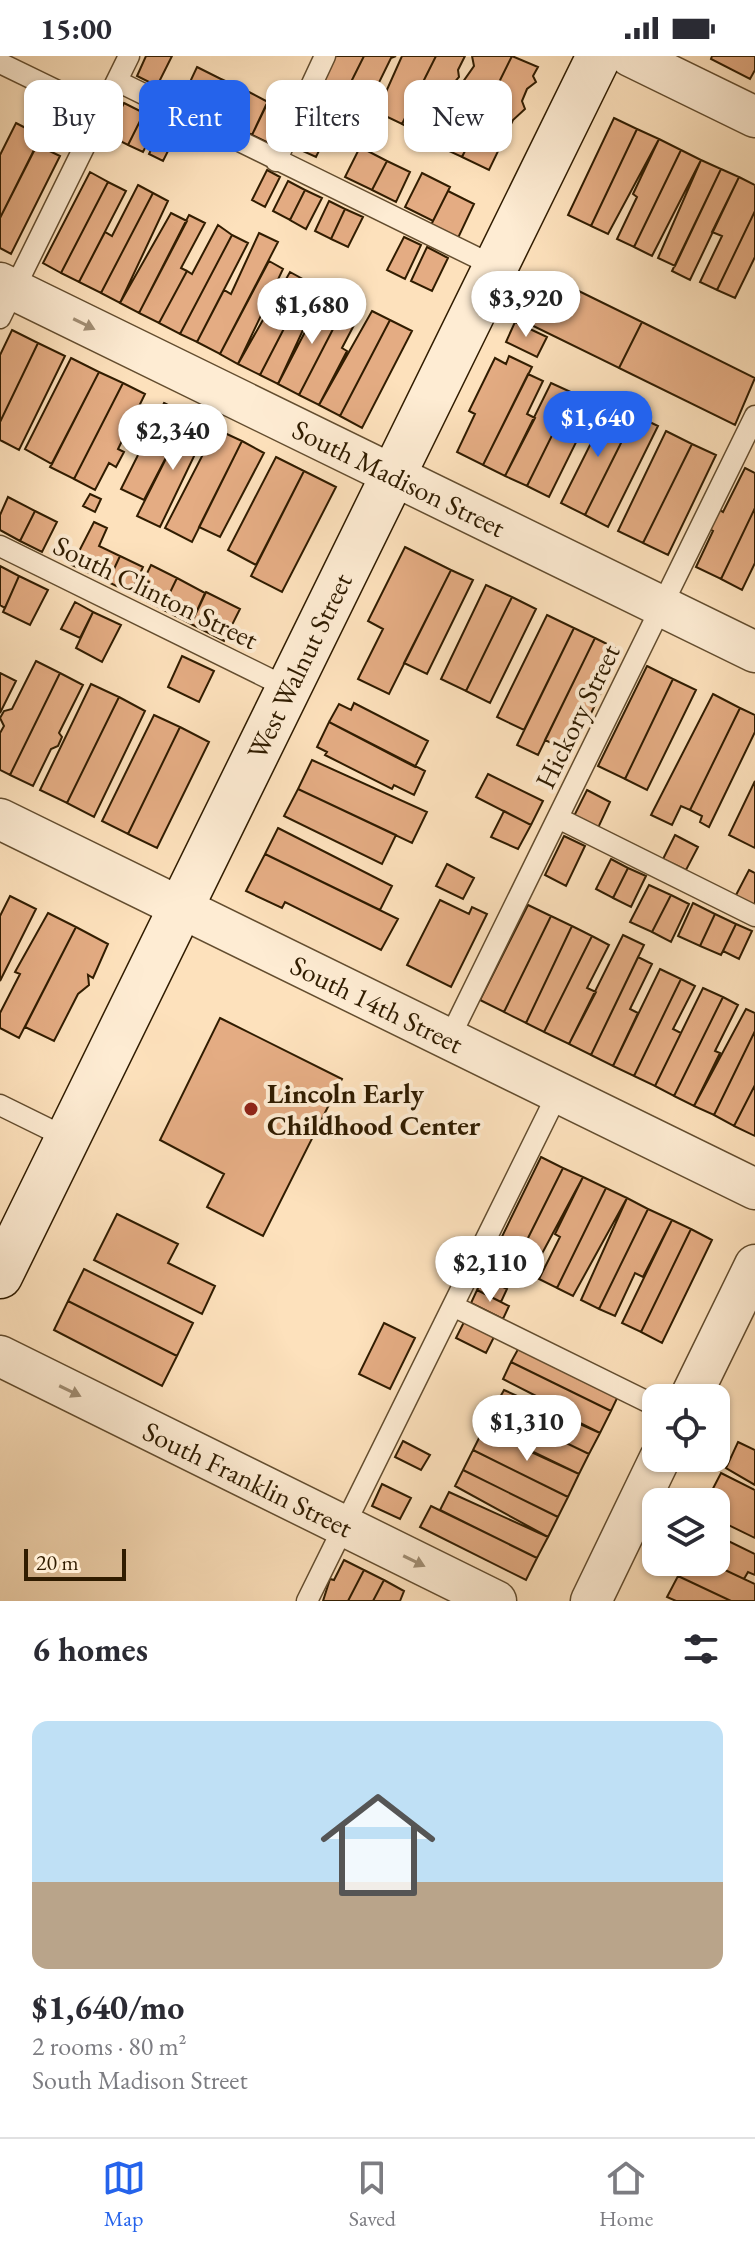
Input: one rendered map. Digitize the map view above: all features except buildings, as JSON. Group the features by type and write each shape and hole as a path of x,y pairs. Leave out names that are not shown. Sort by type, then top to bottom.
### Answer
{"street":[{"name":"West Walnut Street","path":"0,1276 599,56"},
{"path":"630,56 755,117"},
{"name":"South Madison Street","path":"5,297 393,475 755,652"},
{"name":"South 14th Street","path":"0,819 755,1189"},
{"path":"697,1384 755,1265"},
{"name":"South Franklin Street","path":"0,1356 496,1601"},
{"path":"591,1601 653,1472"}],"lane":[{"path":"117,80 129,56"},
{"path":"276,161 325,56"},
{"path":"0,63 35,80"},
{"path":"123,84 496,267"},
{"path":"5,297 80,152"},
{"name":"Hickory Street","path":"449,1039 755,416"},
{"name":"South Clinton Street","path":"0,546 288,688"},
{"path":"558,818 755,916"},
{"path":"307,1601 558,1093"},
{"path":"0,1105 67,1138"},
{"path":"453,1306 642,1399"}],"place":[{"name":"Lincoln Early Childhood Center","path":"251,1109"}]}
